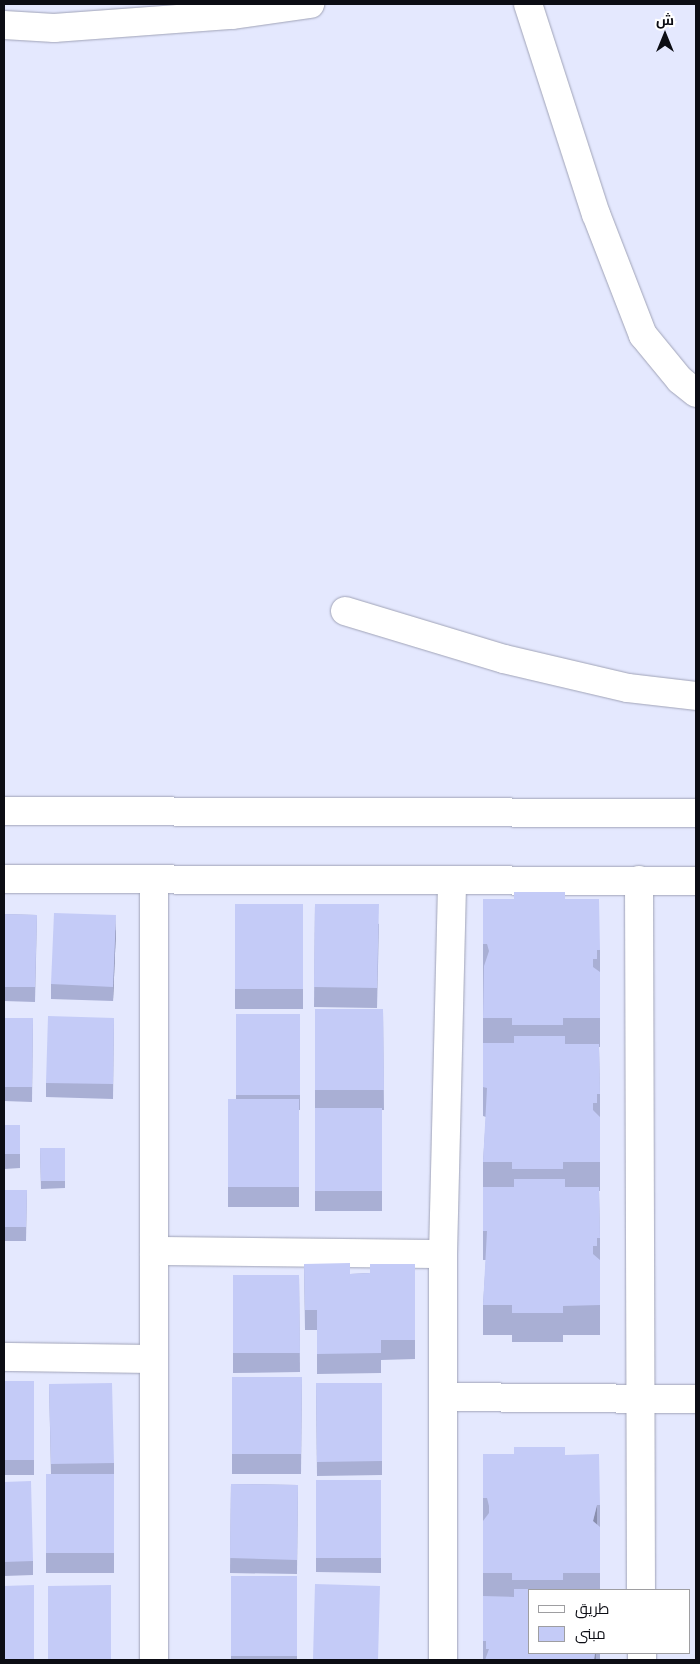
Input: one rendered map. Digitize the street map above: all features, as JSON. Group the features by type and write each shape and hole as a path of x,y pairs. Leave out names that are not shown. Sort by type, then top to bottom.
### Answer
{"street":[{"path":"4,25 54,28 233,15 310,4"},
{"path":"528,4 621,283 644,335 680,380 696,393"},
{"path":"345,611 504,659 628,688 696,696"},
{"path":"4,811 696,812"},
{"path":"4,879 696,881"},
{"path":"154,879 154,1660"},
{"path":"443,1660 444,1254 452,880"},
{"path":"639,880 641,1589"},
{"path":"154,1251 444,1254"},
{"path":"4,1357 154,1359"},
{"path":"443,1397 696,1400"}],"building":[{"path":"514,892 565,892 565,899 599,899 600,950 597,950 597,959 593,959 593,967 600,972 600,1018 563,1018 563,1025 512,1025 512,1018 483,1018 484,966 489,951 487,944 483,944 483,899 514,899"},
{"path":"235,904 303,904 303,989 235,989"},
{"path":"315,904 379,904 377,988 314,987"},
{"path":"54,913 116,915 113,987 51,984"},
{"path":"4,914 37,915 35,987 4,987"},
{"path":"315,1009 383,1009 384,1090 315,1090"},
{"path":"236,1014 300,1014 300,1095 236,1095"},
{"path":"48,1016 114,1018 113,1084 46,1083"},
{"path":"4,1018 33,1018 32,1087 4,1087"},
{"path":"514,1036 565,1036 565,1044 599,1044 600,1094 597,1094 597,1103 593,1103 593,1110 600,1117 600,1162 563,1162 563,1169 512,1169 512,1162 483,1162 487,1088 483,1087 483,1043 514,1043"},
{"path":"228,1099 299,1099 299,1187 228,1187"},
{"path":"315,1108 382,1108 382,1191 315,1191"},
{"path":"4,1125 20,1125 20,1154 4,1154"},
{"path":"40,1148 65,1148 65,1181 41,1181"},
{"path":"514,1179 565,1179 565,1187 599,1187 600,1238 597,1238 597,1246 593,1246 593,1254 600,1260 600,1305 563,1306 563,1313 512,1313 512,1305 483,1305 487,1231 483,1231 483,1187 514,1187"},
{"path":"4,1190 27,1190 26,1227 4,1227"},
{"path":"350,1263 350,1274 370,1273 370,1264 415,1264 415,1340 381,1340 381,1353 317,1354 317,1310 305,1310 304,1264"},
{"path":"233,1275 299,1275 300,1353 233,1353"},
{"path":"232,1377 302,1377 301,1454 232,1454"},
{"path":"4,1381 34,1381 34,1460 4,1460"},
{"path":"112,1383 114,1463 51,1464 49,1384"},
{"path":"316,1383 382,1383 382,1461 317,1462"},
{"path":"514,1447 565,1447 565,1455 599,1454 600,1505 597,1505 593,1521 600,1527 600,1573 563,1573 563,1580 512,1580 512,1573 483,1573 483,1521 489,1513 489,1506 487,1498 483,1498 483,1454 514,1454"},
{"path":"46,1474 114,1474 114,1553 46,1553"},
{"path":"316,1480 381,1480 381,1558 316,1558"},
{"path":"31,1481 33,1561 4,1562 4,1482"},
{"path":"231,1484 298,1485 297,1560 230,1558"},
{"path":"231,1576 297,1576 297,1656 231,1656"},
{"path":"315,1584 380,1586 378,1660 313,1659"},
{"path":"34,1585 34,1659 4,1660 4,1586"},
{"path":"111,1585 111,1660 48,1660 48,1586"},
{"path":"514,1589 528,1589 528,1654 595,1654 594,1660 485,1660 489,1649 486,1649 486,1641 483,1641 483,1596 514,1597"}]}
